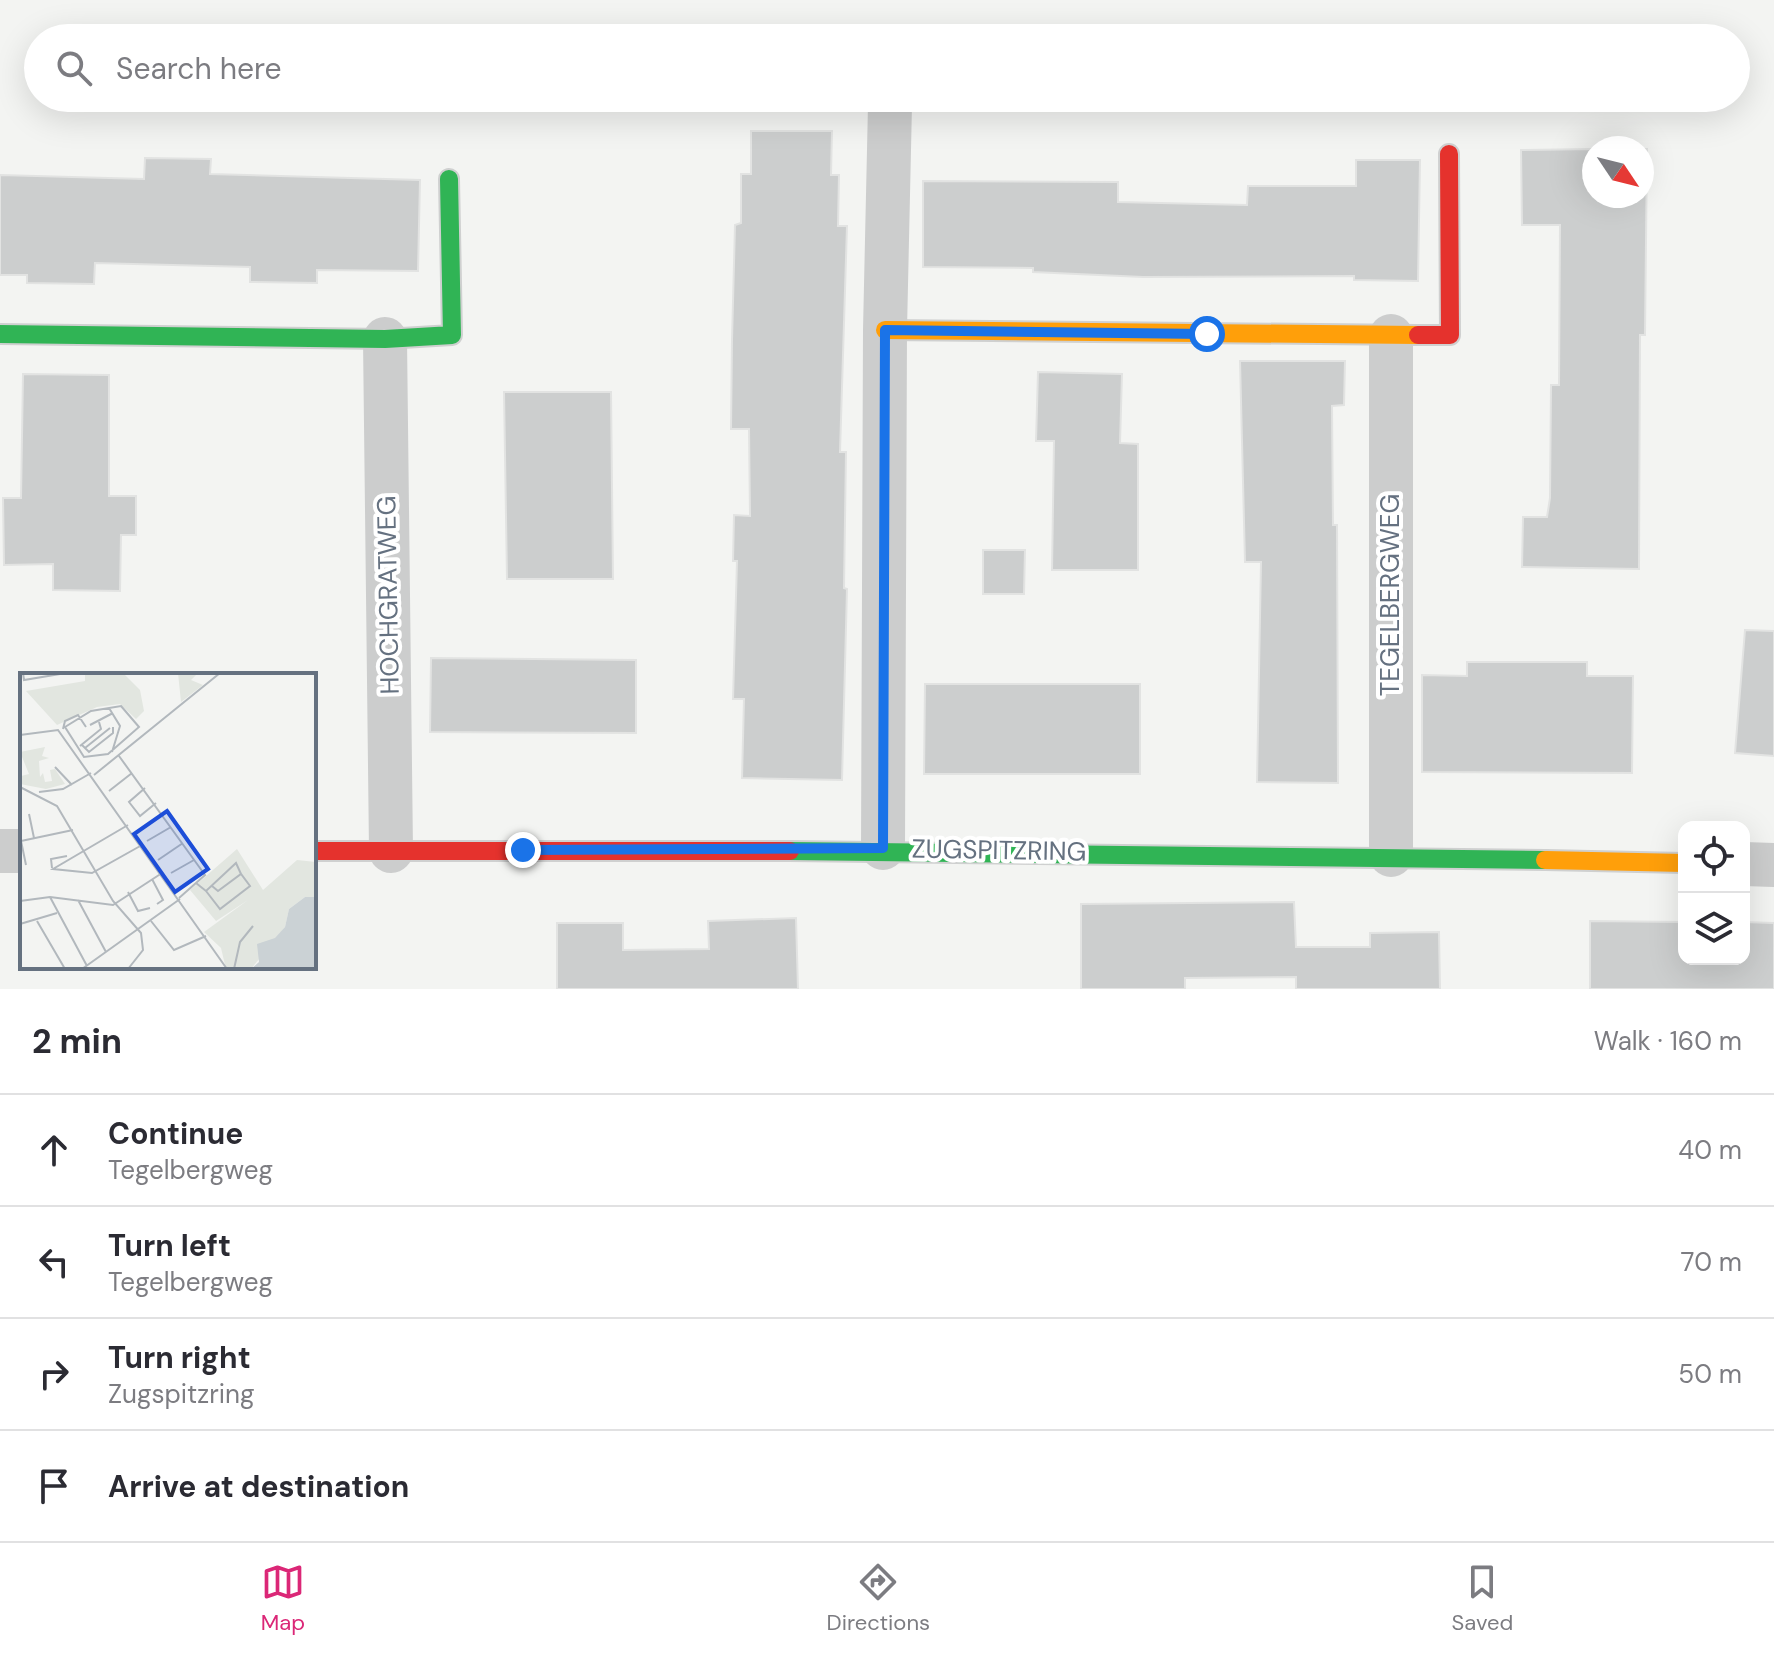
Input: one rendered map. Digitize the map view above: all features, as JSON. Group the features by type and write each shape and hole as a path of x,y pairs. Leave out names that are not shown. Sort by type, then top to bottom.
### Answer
{"street":[{"path":"883,848 885,330 890,112"},
{"path":"885,330 1450,335 1449,154"},
{"path":"0,334 385,339 452,335 449,179"},
{"name":"TEGELBERGWEG","path":"1391,336 1391,855"},
{"name":"HOCHGRATWEG","path":"385,339 391,851"},
{"name":"ZUGSPITZRING","path":"316,851 883,848 1391,855 1678,863"},
{"path":"1750,864 1774,865"}],"building":[{"path":"751,131 832,131 831,175 839,175 838,226 847,226 840,452 846,452 844,588 847,589 842,780 742,778 744,699 733,699 737,561 733,561 734,515 750,516 749,429 731,429 732,340 735,225 741,223 741,174 751,174"},
{"path":"1582,149 1582,208 1646,208 1645,335 1640,335 1639,569 1522,567 1523,517 1547,517 1550,498 1551,385 1559,385 1560,225 1522,225 1521,150"},
{"path":"145,158 211,159 210,174 420,180 418,271 317,270 317,283 250,282 250,267 95,263 94,284 27,283 27,275 0,275 0,175 144,179"},
{"path":"1356,160 1420,160 1418,281 1354,280 1354,276 1143,277 1033,272 1033,268 923,267 923,181 1118,182 1118,202 1247,205 1248,186 1356,186"},
{"path":"1240,361 1345,361 1344,405 1332,406 1333,525 1337,525 1338,783 1257,782 1261,562 1245,562"},
{"path":"1038,372 1122,374 1120,443 1138,444 1138,570 1052,570 1054,441 1036,441"},
{"path":"23,374 109,375 109,496 136,496 136,535 121,535 120,591 53,590 53,564 4,565 3,498 21,498"},
{"path":"504,392 611,392 613,579 507,579"},
{"path":"983,550 1025,550 1024,594 983,594"},
{"path":"1745,630 1774,631 1774,756 1735,753"},
{"path":"431,658 636,660 636,733 430,732"},
{"path":"1467,662 1587,662 1587,676 1633,676 1632,773 1422,772 1422,675 1467,676"},
{"path":"925,684 1140,684 1140,774 924,774"},
{"path":"1294,902 1296,947 1370,947 1370,933 1439,932 1440,989 1296,989 1296,977 1185,978 1185,989 1081,989 1081,904"},
{"path":"796,918 798,989 557,989 557,923 623,923 623,950 709,949 708,921"},
{"path":"1590,921 1678,922 1678,965 1750,965 1750,922 1774,923 1774,989 1590,989"}],"traffic: fast":[{"path":"0,334 385,339 452,335 449,179"},
{"path":"790,851 1545,860"}],"traffic: slow":[{"path":"885,330 1418,335"},
{"path":"1545,860 1678,863"}],"traffic: jam":[{"path":"1418,335 1450,335 1449,154"},
{"path":"316,851 790,851"}],"route":[{"path":"523,850 883,848 885,330 1207,334"}]}
